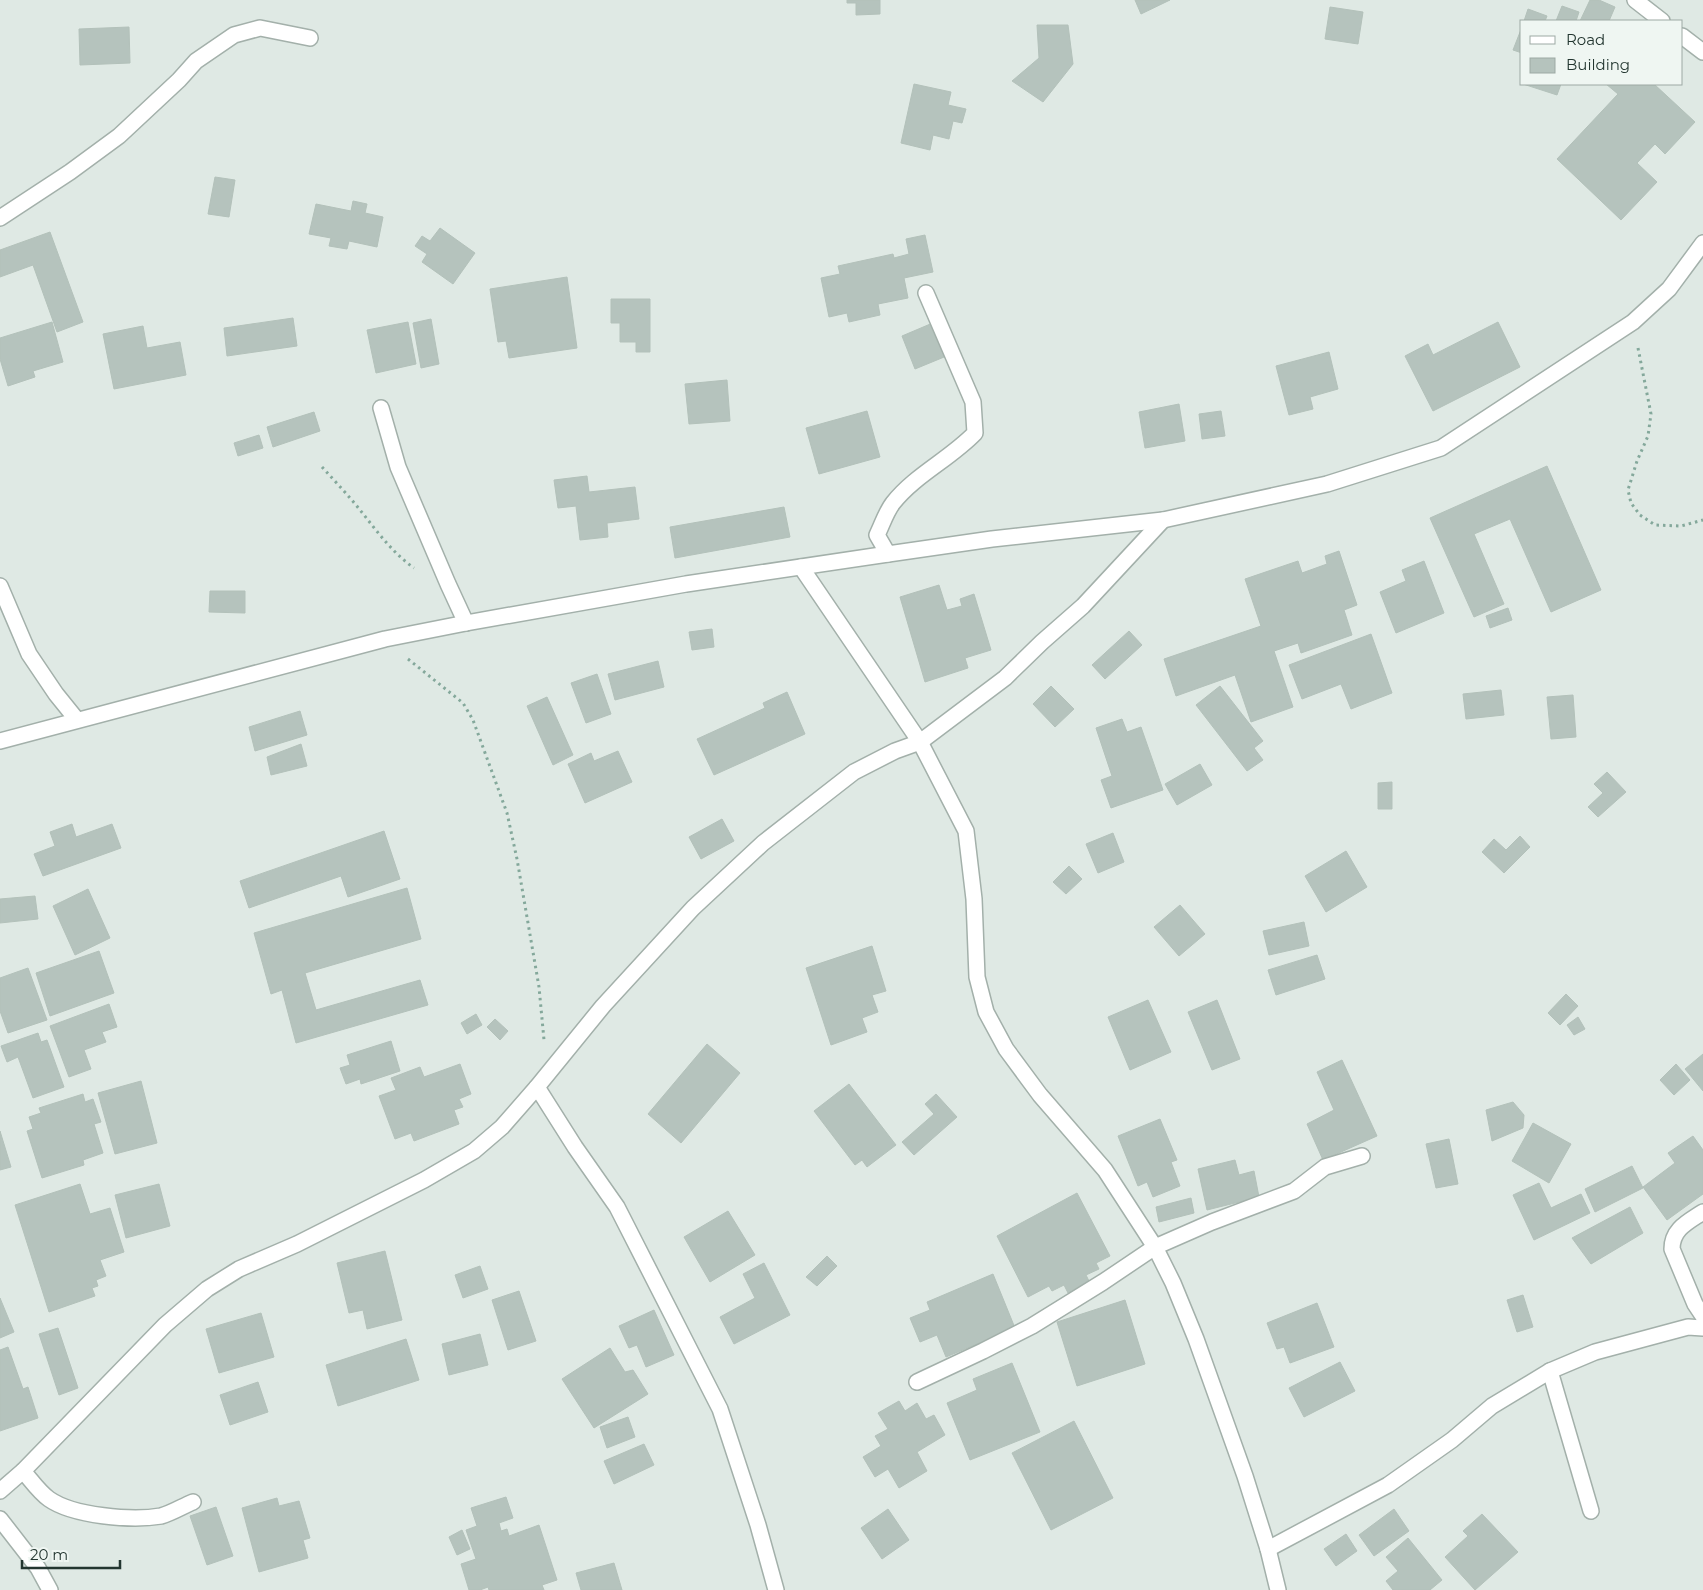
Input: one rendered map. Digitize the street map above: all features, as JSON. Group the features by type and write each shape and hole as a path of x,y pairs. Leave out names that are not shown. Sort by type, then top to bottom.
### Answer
{"street":[{"path":"1635,0 1661,20"},
{"path":"0,218 70,172 119,136 179,80 196,61 234,35 260,28 310,38"},
{"path":"1683,37 1703,52"},
{"path":"0,741 385,639 466,623 686,584 888,554 992,539 1163,520 1327,484 1441,448 1633,322 1669,289 1703,243"},
{"path":"888,554 877,534 892,504 919,478 965,443 975,433 973,402 926,293"},
{"path":"381,408 398,467 466,623"},
{"path":"0,1491 23,1471 165,1325 207,1289 239,1269 297,1244 424,1180 474,1151 502,1127 603,1006 693,908 764,843 854,772 895,751 920,742 1005,678 1083,606 1163,520"},
{"path":"801,567 920,742 966,830 974,899 977,976 986,1012 1006,1048 1040,1095 1105,1170 1155,1247 1174,1283 1196,1338 1245,1476 1268,1549 1278,1590"},
{"path":"0,586 29,654 76,720"},
{"path":"542,1081 575,1147 617,1207 720,1409 758,1525 776,1590"},
{"path":"917,1382 1032,1326 1155,1247 1212,1222 1294,1191 1325,1167 1362,1156"},
{"path":"1703,1212 1679,1229 1672,1240 1672,1249 1703,1316"},
{"path":"1268,1549 1388,1485 1452,1440 1492,1406 1550,1370 1594,1352 1688,1327 1703,1328"},
{"path":"1550,1370 1591,1511"},
{"path":"23,1471 49,1499 66,1508 93,1515 162,1516 193,1502"},
{"path":"0,1519 38,1568 50,1590"}],"path":[{"path":"1633,322 1651,414 1648,436 1637,461 1628,490 1632,503 1640,515 1655,525 1681,526 1703,520"},
{"path":"322,467 401,560 427,578 448,584"},
{"path":"385,639 416,667 463,703 473,720 507,814 517,859 539,987 542,1081"}],"building":[{"path":"847,0 880,0 880,14 856,15 856,3 847,3"},
{"path":"1135,0 1170,0 1141,14"},
{"path":"1590,0 1599,0 1615,7 1609,20 1580,20"},
{"path":"1562,6 1579,12 1576,20 1556,20"},
{"path":"1330,7 1363,12 1358,44 1325,39"},
{"path":"1528,9 1547,16 1545,20 1524,20"},
{"path":"1037,25 1068,25 1073,64 1043,102 1012,81 1039,58"},
{"path":"129,27 130,63 80,65 79,29"},
{"path":"1520,32 1520,52 1513,50"},
{"path":"914,84 951,92 948,105 966,109 962,123 953,121 949,139 933,135 930,150 901,143"},
{"path":"1526,85 1561,85 1557,95"},
{"path":"1607,85 1655,85 1695,122 1665,154 1655,144 1637,163 1657,182 1621,220 1557,159 1618,94"},
{"path":"215,177 235,180 229,217 208,214"},
{"path":"353,201 367,204 365,213 383,217 377,247 349,241 347,249 329,246 331,238 309,234 316,204 351,211"},
{"path":"440,228 475,253 453,284 422,262 427,254 415,246 422,236 430,241"},
{"path":"50,232 83,322 57,332 33,265 0,277 0,250"},
{"path":"925,235 933,272 904,278 908,298 878,304 880,315 849,322 847,313 829,317 821,278 840,274 838,266 893,254 894,258 909,254 906,239"},
{"path":"567,277 577,348 509,358 506,341 498,342 490,289"},
{"path":"611,299 650,299 650,352 636,352 636,342 620,342 620,323 611,323"},
{"path":"293,318 297,346 227,356 224,328"},
{"path":"431,319 439,364 421,368 413,323"},
{"path":"52,322 63,362 33,371 35,377 8,386 0,359 0,338"},
{"path":"408,322 416,364 376,373 367,330"},
{"path":"935,322 949,355 915,369 902,336"},
{"path":"1498,322 1520,367 1433,411 1405,356 1428,344 1433,355"},
{"path":"143,326 147,348 180,342 186,375 114,389 103,334"},
{"path":"1329,352 1338,389 1310,397 1313,409 1289,415 1276,366"},
{"path":"727,380 730,421 689,424 685,384"},
{"path":"1179,404 1185,441 1145,448 1139,412"},
{"path":"867,411 880,457 819,474 806,428"},
{"path":"1221,411 1225,436 1202,439 1199,414"},
{"path":"314,412 320,431 273,447 267,427"},
{"path":"259,435 263,448 238,456 234,443"},
{"path":"1547,466 1601,590 1551,612 1510,519 1474,534 1504,604 1474,617 1430,518"},
{"path":"587,476 589,492 635,487 639,519 607,523 608,537 580,540 576,506 558,508 554,480"},
{"path":"784,507 790,537 675,558 670,527"},
{"path":"1339,551 1357,605 1344,610 1352,635 1301,653 1298,643 1274,651 1293,707 1251,722 1235,675 1176,696 1164,659 1261,626 1245,579 1298,561 1302,573 1327,564 1325,556"},
{"path":"1424,561 1444,613 1396,633 1380,592 1406,581 1402,570"},
{"path":"939,585 947,610 962,606 960,599 974,594 991,650 965,658 968,668 925,682 900,597"},
{"path":"210,591 245,591 245,613 209,612"},
{"path":"1508,608 1512,620 1490,628 1486,616"},
{"path":"712,629 714,647 692,650 689,632"},
{"path":"1129,631 1142,645 1105,679 1092,665"},
{"path":"1371,634 1392,693 1351,709 1341,684 1302,699 1289,665"},
{"path":"658,661 664,687 615,700 608,674"},
{"path":"597,674 611,714 586,723 571,683"},
{"path":"1051,686 1074,709 1055,727 1033,704"},
{"path":"1220,686 1263,741 1254,748 1263,760 1247,771 1196,705"},
{"path":"1501,690 1504,715 1466,719 1463,694"},
{"path":"787,692 805,734 714,775 697,739 765,708 763,703"},
{"path":"1573,695 1576,737 1551,739 1547,697"},
{"path":"547,697 573,755 553,765 527,706"},
{"path":"300,711 307,735 255,751 249,727"},
{"path":"1122,719 1127,732 1141,727 1163,790 1111,808 1101,780 1112,776 1096,728"},
{"path":"301,744 307,766 271,775 267,757"},
{"path":"618,751 632,782 585,803 568,764 591,753 594,761"},
{"path":"1200,764 1212,785 1177,805 1165,784"},
{"path":"1607,772 1626,792 1598,817 1588,807 1603,793 1594,784"},
{"path":"1392,782 1392,809 1378,809 1378,783"},
{"path":"722,819 734,841 701,859 689,837"},
{"path":"72,824 76,837 112,824 121,848 43,876 34,854 55,846 50,832"},
{"path":"384,831 400,879 348,897 341,876 249,908 240,881"},
{"path":"1113,833 1124,862 1098,873 1086,844"},
{"path":"1520,836 1530,847 1504,873 1482,852 1494,839 1506,850"},
{"path":"1346,851 1367,887 1326,912 1305,876"},
{"path":"1069,866 1082,879 1066,894 1053,882"},
{"path":"407,888 421,939 305,973 316,1010 420,980 428,1005 296,1043 282,990 271,994 254,933"},
{"path":"88,889 110,938 75,955 53,906"},
{"path":"35,896 38,919 0,923 0,899"},
{"path":"1180,905 1205,934 1179,956 1154,927"},
{"path":"1304,922 1309,946 1269,955 1263,931"},
{"path":"872,946 886,991 872,995 878,1012 862,1018 867,1032 831,1045 806,968"},
{"path":"99,951 114,993 50,1016 36,973"},
{"path":"1317,955 1325,979 1276,995 1268,970"},
{"path":"28,968 47,1020 8,1033 0,1011 0,978"},
{"path":"1566,994 1578,1006 1560,1025 1548,1013"},
{"path":"1148,1000 1171,1052 1130,1070 1108,1017"},
{"path":"1217,1000 1240,1059 1212,1070 1188,1012"},
{"path":"109,1004 117,1027 102,1032 106,1042 84,1050 91,1069 69,1077 50,1026"},
{"path":"476,1014 482,1025 467,1034 461,1023"},
{"path":"1578,1017 1585,1029 1574,1035 1567,1025"},
{"path":"495,1019 508,1031 500,1040 487,1027"},
{"path":"38,1033 41,1042 47,1040 64,1087 33,1098 18,1057 7,1062 1,1046"},
{"path":"391,1041 400,1071 361,1084 360,1079 346,1084 340,1068 350,1065 347,1055"},
{"path":"707,1044 740,1073 681,1143 648,1114"},
{"path":"1703,1054 1703,1091 1685,1069"},
{"path":"1342,1060 1377,1136 1323,1160 1307,1124 1334,1110 1317,1072"},
{"path":"460,1064 471,1094 459,1099 463,1107 454,1110 459,1124 414,1141 411,1133 395,1139 379,1096 396,1090 391,1078 420,1067 424,1077"},
{"path":"1676,1064 1690,1080 1674,1095 1660,1080"},
{"path":"141,1081 157,1143 115,1154 98,1093"},
{"path":"849,1084 896,1145 867,1167 862,1160 855,1165 814,1111"},
{"path":"83,1094 85,1102 93,1099 101,1122 94,1124 103,1153 83,1160 84,1165 42,1178 27,1131 33,1129 29,1117 41,1113 39,1108"},
{"path":"936,1094 957,1117 914,1155 902,1142 934,1114 925,1104"},
{"path":"1513,1102 1524,1115 1523,1128 1492,1141 1486,1110"},
{"path":"1160,1119 1177,1160 1171,1162 1180,1186 1153,1197 1147,1182 1138,1186 1118,1136"},
{"path":"1533,1123 1571,1144 1549,1183 1512,1161"},
{"path":"0,1131 11,1167 0,1170"},
{"path":"1693,1136 1703,1150 1703,1194 1667,1220 1643,1187 1675,1163 1668,1153"},
{"path":"1449,1139 1458,1184 1436,1188 1426,1144"},
{"path":"1235,1160 1239,1175 1254,1171 1259,1197 1207,1210 1198,1169"},
{"path":"1632,1166 1643,1188 1595,1212 1585,1189"},
{"path":"1539,1183 1551,1208 1581,1194 1590,1213 1534,1240 1513,1195"},
{"path":"80,1184 90,1214 110,1208 124,1252 100,1260 106,1276 96,1280 98,1286 92,1288 95,1296 49,1312 15,1205"},
{"path":"159,1184 170,1226 126,1238 115,1195"},
{"path":"1077,1193 1110,1256 1096,1263 1099,1269 1086,1275 1089,1281 1068,1293 1064,1285 1052,1291 1049,1286 1028,1297 997,1236"},
{"path":"1191,1198 1194,1213 1159,1222 1156,1207"},
{"path":"1630,1207 1643,1233 1591,1264 1572,1238"},
{"path":"728,1211 755,1255 710,1282 684,1237"},
{"path":"385,1251 402,1320 367,1329 363,1310 349,1313 337,1263"},
{"path":"827,1256 837,1266 817,1286 806,1277"},
{"path":"764,1263 790,1315 734,1344 720,1317 755,1298 743,1274"},
{"path":"480,1266 488,1289 463,1298 455,1275"},
{"path":"993,1274 1015,1328 946,1357 937,1335 920,1342 910,1318 930,1310 927,1302"},
{"path":"519,1291 536,1341 508,1350 492,1300"},
{"path":"1523,1295 1533,1327 1517,1332 1507,1300"},
{"path":"0,1298 14,1332 0,1338"},
{"path":"1125,1300 1145,1364 1077,1386 1057,1322"},
{"path":"1317,1303 1334,1347 1290,1363 1284,1347 1277,1349 1267,1323"},
{"path":"654,1310 674,1355 646,1367 637,1345 629,1348 619,1326"},
{"path":"261,1313 274,1357 219,1373 206,1329"},
{"path":"58,1328 78,1388 59,1395 39,1334"},
{"path":"480,1334 488,1365 449,1375 442,1344"},
{"path":"406,1339 419,1380 338,1406 326,1365"},
{"path":"8,1347 23,1389 28,1387 38,1418 0,1431 0,1350"},
{"path":"610,1348 625,1372 633,1370 648,1394 594,1428 562,1379"},
{"path":"1340,1362 1355,1391 1304,1417 1289,1388"},
{"path":"1012,1363 1040,1432 970,1460 947,1403 977,1390 973,1379"},
{"path":"258,1382 268,1412 230,1425 220,1395"},
{"path":"899,1401 905,1411 917,1403 926,1419 934,1415 945,1435 917,1452 927,1471 899,1488 888,1469 875,1477 863,1457 881,1446 875,1436 888,1429 878,1413"},
{"path":"628,1417 635,1437 607,1448 600,1427"},
{"path":"1074,1421 1113,1498 1051,1530 1012,1453"},
{"path":"644,1444 654,1465 614,1484 604,1461"},
{"path":"506,1497 513,1518 499,1523 501,1531 507,1529 509,1536 539,1525 557,1580 542,1585 544,1590 489,1590 488,1587 480,1590 469,1590 461,1564 476,1559 466,1530 477,1526 471,1508"},
{"path":"277,1498 279,1506 299,1501 310,1538 303,1540 308,1558 259,1572 242,1508"},
{"path":"216,1507 233,1556 207,1565 190,1516"},
{"path":"888,1509 909,1540 882,1559 861,1528"},
{"path":"1394,1509 1409,1531 1374,1556 1359,1535"},
{"path":"1482,1514 1518,1552 1475,1590 1445,1557 1468,1536 1463,1531"},
{"path":"462,1530 470,1549 457,1555 449,1537"},
{"path":"1346,1534 1357,1551 1336,1566 1324,1549"},
{"path":"1408,1538 1442,1580 1430,1590 1393,1590 1386,1581 1398,1571 1386,1557"},
{"path":"614,1563 622,1590 581,1590 576,1573"}]}
